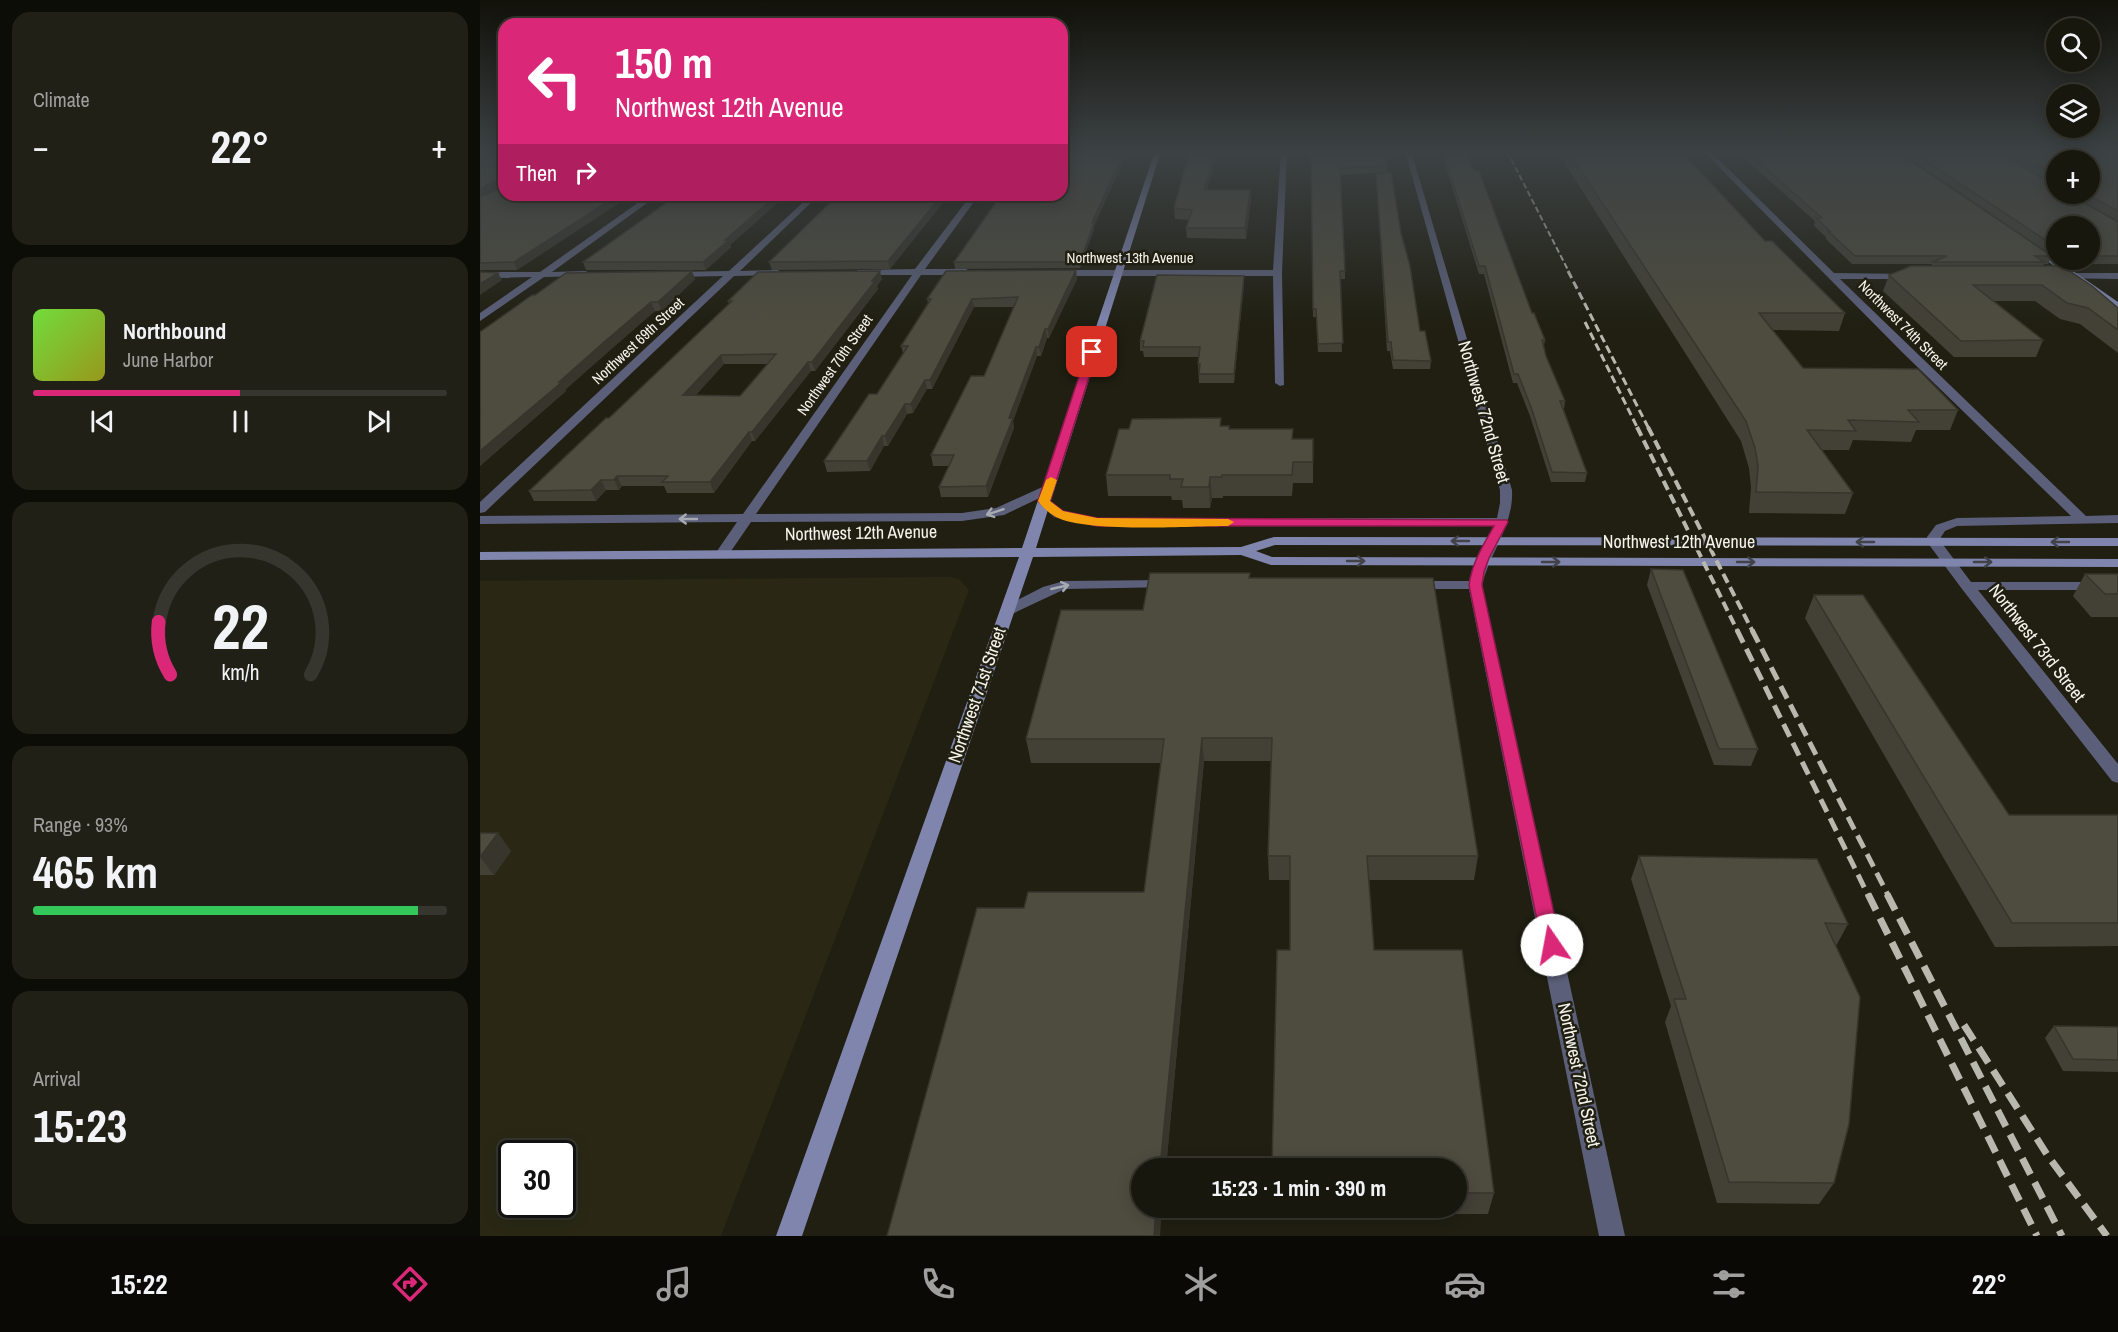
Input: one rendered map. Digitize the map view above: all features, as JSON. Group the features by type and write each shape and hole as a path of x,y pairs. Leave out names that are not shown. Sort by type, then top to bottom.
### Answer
{"main road":[{"name":"Northwest 71st Street","path":"789,1236 1028,551 1139,209"},
{"path":"2026,243 2118,306"},
{"name":"Northwest 12th Avenue","path":"480,555 1242,551 1274,541 2118,543"},
{"name":"Northwest 12th Avenue","path":"1242,551 1271,561 2118,563"}],"street":[{"path":"480,318 635,209"},
{"name":"Northwest 69th Street","path":"480,509 800,209"},
{"name":"Northwest 70th Street","path":"722,554 918,272 965,209"},
{"path":"1280,383 1277,273 1281,209"},
{"name":"Northwest 72nd Street","path":"1425,209 1506,490 1507,511 1482,558 1477,572 1476,585 1612,1236"},
{"name":"Northwest 74th Street","path":"1764,209 2082,519"},
{"path":"848,273 977,272"},
{"path":"661,274 790,273"},
{"name":"Northwest 13th Avenue","path":"1048,273 1277,273"},
{"path":"480,274 590,274"},
{"path":"1832,276 1921,276"},
{"path":"2052,276 2118,276"},
{"path":"1046,495 1059,514 1097,522 1502,522"},
{"name":"Northwest 12th Avenue","path":"480,520 984,515 1046,495"},
{"path":"2082,519 2118,519"},
{"name":"Northwest 73rd Street","path":"2082,519 1957,522 1944,525 1937,530 1934,537 1937,546 1967,586 2118,776"},
{"path":"1007,611 1048,590 1064,585 1176,584"},
{"path":"1404,585 1476,585"},
{"path":"1967,586 2118,586"}],"shaded area":[{"path":"950,577 959,579 969,590 721,1236 480,1236 480,581"}],"building":[{"path":"480,209 597,209 514,262 480,263"},
{"path":"658,209 761,209 703,262 583,262"},
{"path":"824,209 931,209 888,261 769,262"},
{"path":"991,209 1098,209 1080,262 954,262"},
{"path":"1180,209 1248,209 1245,228 1186,228 1192,210"},
{"path":"1312,209 1342,209 1345,271 1340,271 1343,343 1318,344 1316,309 1313,309"},
{"path":"1378,209 1397,209 1410,266 1420,331 1425,331 1431,361 1393,360 1391,342 1388,342"},
{"path":"1461,209 1493,209 1532,313 1534,313 1545,340 1542,340 1546,356 1565,401 1560,401 1587,473 1552,472 1531,407 1518,374 1514,374 1485,266 1479,266"},
{"path":"1606,209 1735,209 1765,241 1772,241 1845,313 1759,313 1803,368 1918,369 1958,410 1908,410 1919,422 1848,420 1856,431 1807,430 1853,493 1756,492 1758,466 1746,421"},
{"path":"1811,209 1982,209 2046,252 2046,256 2035,256 2044,262 1932,262 1947,256 1855,256 1816,218 1822,218"},
{"path":"1998,209 2094,209 2118,222 2118,256 2100,256 2100,216 2046,216 2046,240"},
{"path":"1911,266 2046,266 2046,270 2068,270 2118,308 2118,330 2088,308 2067,303 2042,285 1973,285 2043,340 1961,341 1889,275"},
{"path":"1076,270 1048,329 1045,329 1039,347 1036,347 1009,418 1013,418 986,486 939,487 954,455 931,455 971,376 984,376 1018,297 972,299 930,380 925,380 911,404 905,404 867,461 824,461 869,394 877,394 908,346 901,346 931,299 927,299 946,271"},
{"path":"692,271 658,302 651,302 559,382 562,382 480,451 480,332 566,273"},
{"path":"880,271 872,281 875,281 812,362 808,362 710,482 662,482 668,476 617,476 614,480 601,480 591,490 529,491 732,301 728,301 758,272","holes":["776,354 740,396 683,395 721,355"]},
{"path":"480,272 498,273 480,284"},
{"path":"1157,275 1244,276 1234,374 1199,374 1200,347 1143,347 1144,341 1140,341"},
{"path":"1221,418 1220,426 1229,426 1229,429 1293,429 1292,439 1313,439 1313,462 1293,462 1292,475 1210,477 1209,487 1181,487 1183,479 1170,479 1170,475 1106,475 1119,429 1129,429 1132,419"},
{"path":"1651,569 1683,570 1758,749 1719,749"},
{"path":"1150,573 1250,573 1249,578 1433,578 1478,856 1367,856 1374,950 1462,950 1494,1193 1467,1193 1467,1158 1272,1158 1277,950 1290,950 1290,856 1268,856 1272,738 1202,738 1161,1158 1131,1158 1131,1218 1155,1218 1154,1236 887,1236 977,908 1024,908 1028,892 1144,892 1164,739 1026,739 1061,610 1143,610"},
{"path":"2085,574 2118,574 2118,594 2105,594"},
{"path":"1814,595 1863,595 2009,815 2118,815 2118,923 2012,923"},
{"path":"480,833 498,833 480,857"},
{"path":"1639,856 1817,859 1848,924 1825,923 1860,997 1849,1124 1834,1183 1729,1182 1674,999 1686,999"},
{"path":"2054,1026 2118,1027 2118,1060 2073,1059"}],"railway":[{"path":"1537,209 1569,272"},
{"path":"1568,271 1649,429"},
{"path":"1585,322 1638,429"},
{"path":"1637,427 1738,632"},
{"path":"1648,427 1753,632"},
{"path":"1737,630 1868,895"},
{"path":"1752,630 1888,895"},
{"path":"1868,894 2037,1236"},
{"path":"1887,894 2062,1236"},
{"path":"1964,1025 2048,1156 2107,1236"}],"slow traffic":[{"path":"1051,480 1044,501 1059,514 1084,521 1228,522"}],"route":[{"path":"1092,352 1044,501 1059,514 1097,522 1502,522 1482,558 1477,572 1476,585 1552,945"}]}
